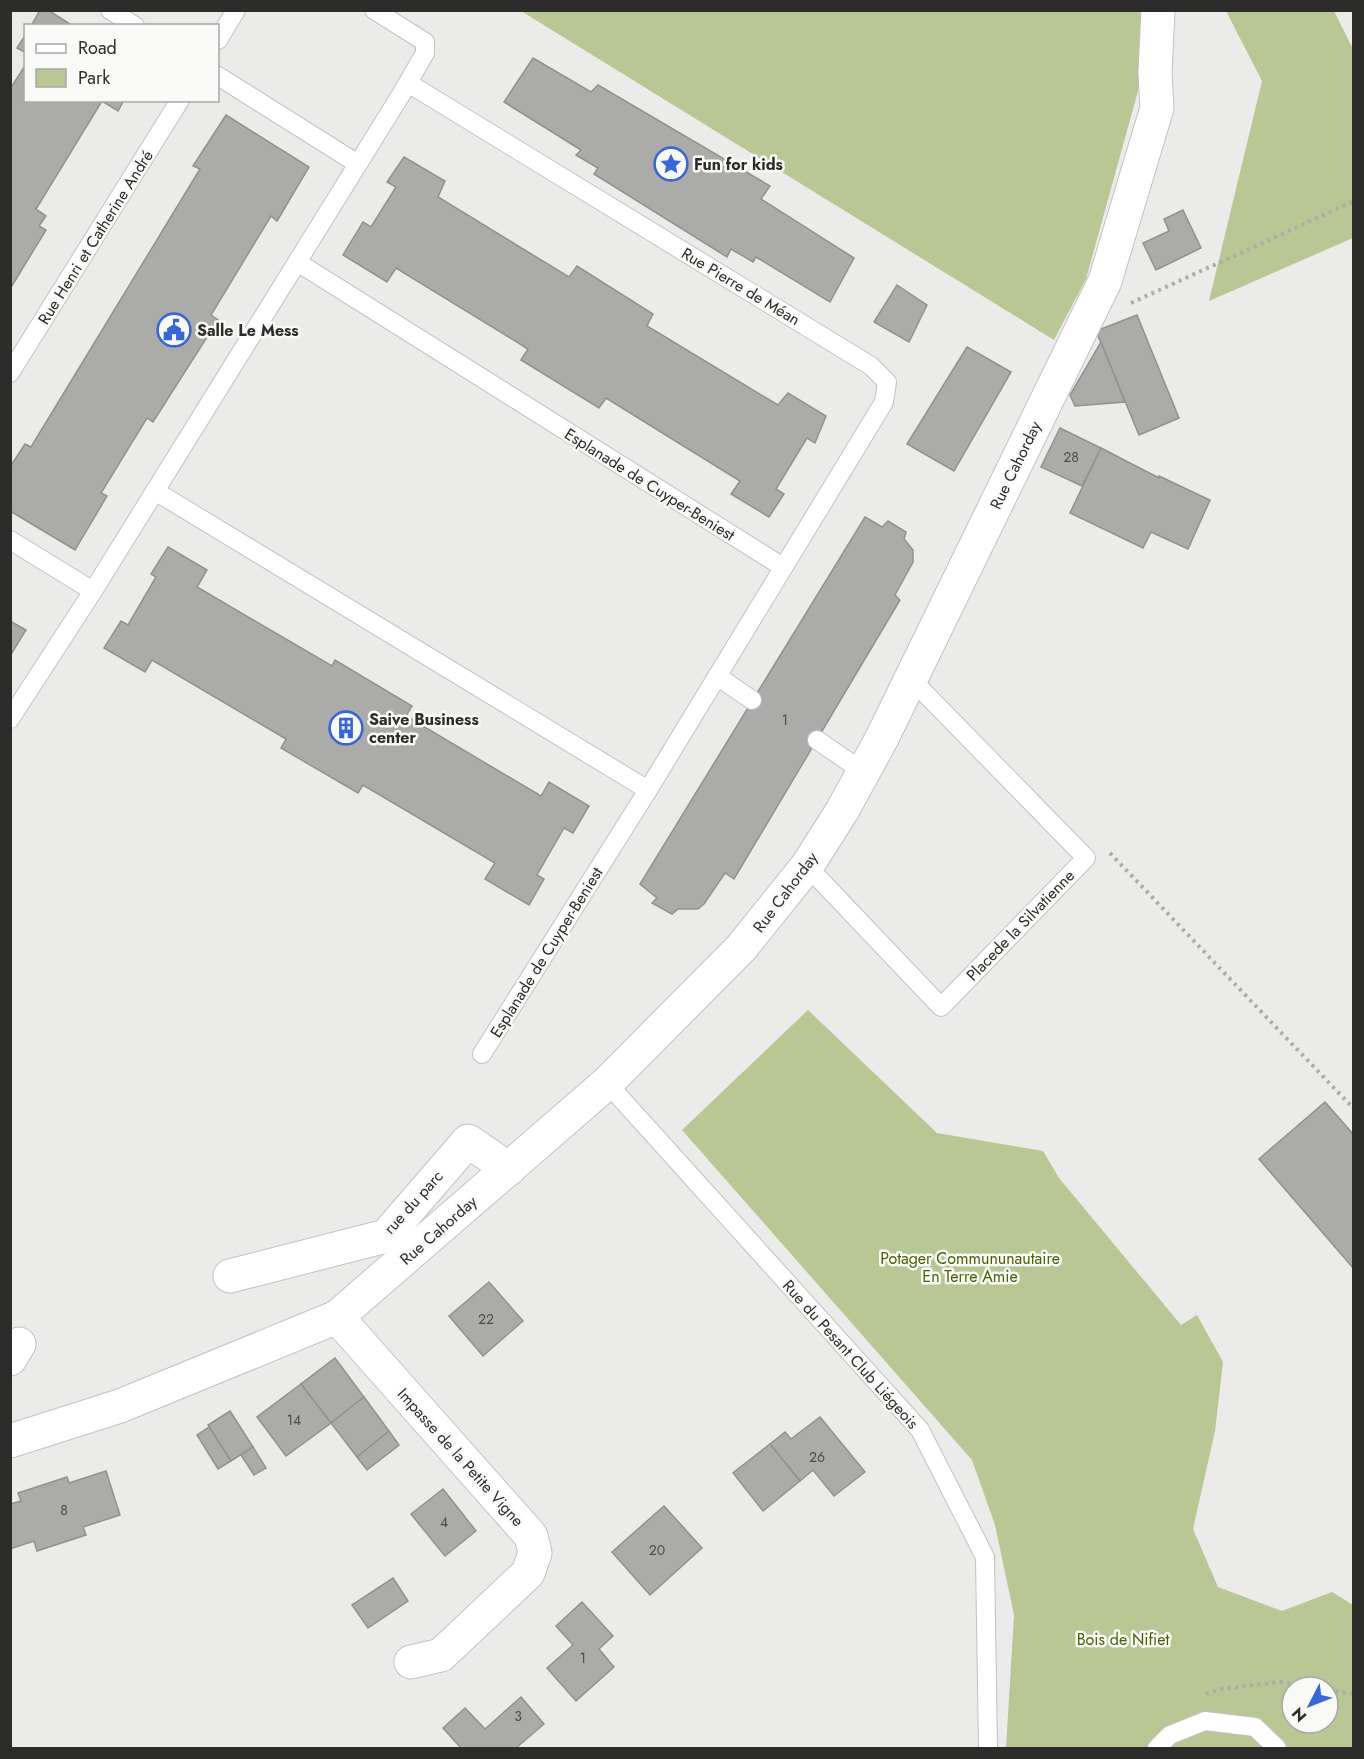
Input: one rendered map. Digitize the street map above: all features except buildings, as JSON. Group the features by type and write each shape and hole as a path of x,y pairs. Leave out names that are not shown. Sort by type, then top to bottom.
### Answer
{"street":[{"name":"Rue Cahorday","path":"10,1441 120,1406 337,1317 607,1083 741,948 807,866 842,811 882,738 1105,281 1157,108 1155,73 1158,10"},
{"name":"rue du parc","path":"230,1276 386,1236 468,1141 509,1169"},
{"name":"Impasse de la Petite Vigne","path":"337,1317 531,1536 535,1553 528,1574 441,1655 411,1662"}],"lane":[{"path":"110,10 132,24"},
{"path":"219,38 236,10"},
{"path":"10,719 93,591 408,83 424,53 425,42 374,10"},
{"path":"219,77 358,164"},
{"name":"Rue Pierre de Méan","path":"408,83 871,366 887,382 884,402 783,567"},
{"name":"Rue Henri et Catherine André","path":"10,372 179,102"},
{"name":"Esplanade de Cuyper-Beniest","path":"297,262 783,567 648,790 482,1054"},
{"path":"155,491 648,790"},
{"path":"10,540 93,591"},
{"path":"717,676 752,700"},
{"name":"Placede la Silvatienne","path":"807,866 941,1007 1086,858 911,678"},
{"path":"817,740 862,771"},
{"name":"Rue du Pesant Club Liégeois","path":"607,1083 920,1430 985,1557 988,1749"},
{"path":"1157,1749 1170,1735 1205,1721 1255,1727 1277,1749"}],"path":[{"path":"1123,308 1353,201"},
{"path":"1110,852 1353,1109"},
{"path":"1202,1695 1221,1689 1280,1682"}],"green space":[{"path":"521,11 1150,11 1138,91 1086,279 1054,340"},
{"path":"1226,11 1334,11 1353,49 1353,238 1209,301 1262,81"},
{"path":"808,1010 937,1133 1043,1151 1059,1178 1181,1325 1197,1315 1223,1362 1215,1431 1193,1529 1218,1587 1282,1611 1332,1592 1353,1605 1353,1748 1006,1748 1014,1615 995,1525 972,1460 682,1130"}],"place":[{"name":"Fun for kids","path":"671,164"},
{"name":"Salle Le Mess","path":"174,330"},
{"name":"Saive Business center","path":"346,728"}],"park label":[{"name":"Potager Commununautaire En Terre Amie","path":"970,1267"},
{"name":"Bois de Nifiet","path":"1123,1639"}]}
